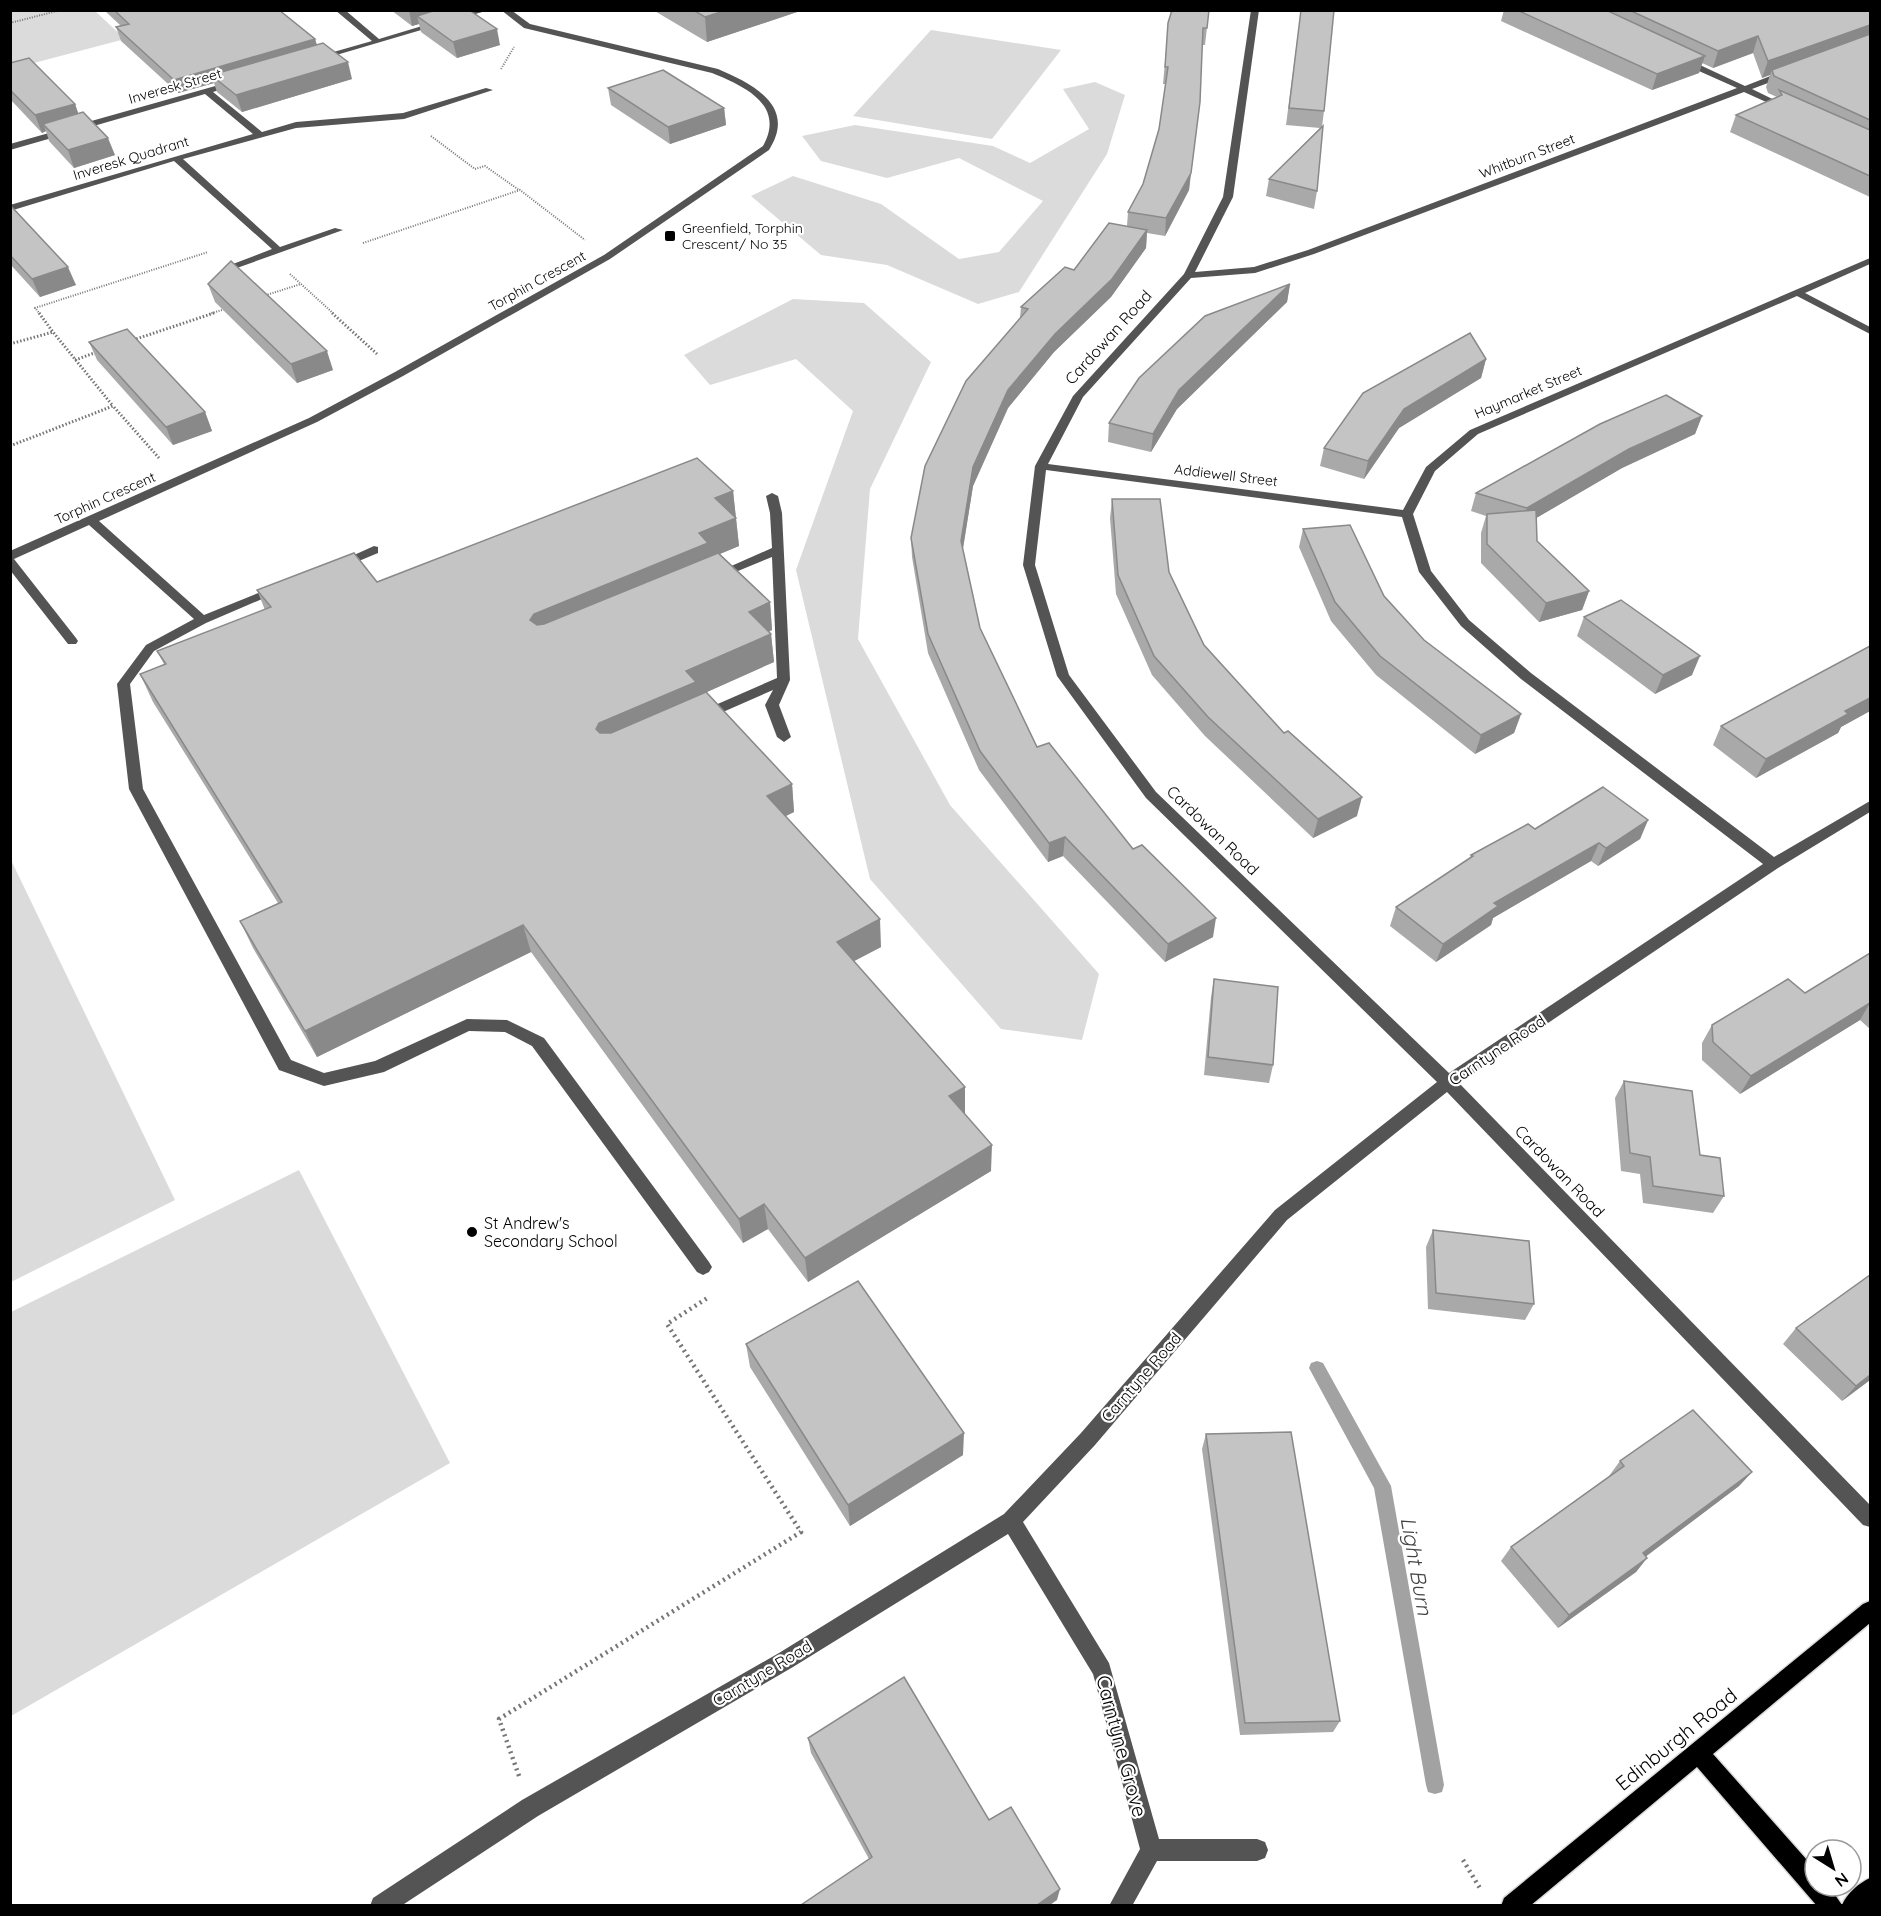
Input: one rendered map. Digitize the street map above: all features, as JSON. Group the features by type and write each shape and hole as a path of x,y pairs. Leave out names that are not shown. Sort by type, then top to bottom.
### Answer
{"main road":[{"name":"Edinburgh Road","path":"1512,1905 1870,1611"},
{"path":"1698,1752 1803,1872"},
{"path":"1853,1905 1870,1890"}],"street":[{"path":"339,10 378,42"},
{"path":"309,62 485,10"},
{"name":"Torphin Crescent","path":"10,556 313,420 399,374 607,257 766,148 774,130 772,114 767,102 737,80 715,71 527,26 505,10"},
{"name":"Cardowan Road","path":"1255,10 1228,197 1188,275 1078,396 1041,466 1029,565 1063,676 1151,795 1448,1082 1870,1518"},
{"path":"1670,54 1797,113"},
{"name":"Whitburn Street","path":"1188,275 1255,270 1311,252 1795,70"},
{"name":"Inveresk Street","path":"10,147 241,81"},
{"name":"Inveresk Quadrant","path":"10,208 259,134 296,125 404,116 489,90"},
{"path":"206,91 259,134"},
{"path":"176,158 279,250"},
{"path":"230,267 338,230"},
{"name":"Haymarket Street","path":"1407,513 1430,469 1474,432 1870,261"},
{"path":"1798,293 1870,332"},
{"name":"Addiewell Street","path":"1041,466 1407,513"},
{"path":"772,496 776,513 784,680 772,705 784,737"},
{"path":"1407,513 1425,572 1465,623 1526,676 1773,864"},
{"path":"91,520 202,620"},
{"path":"331,567 374,550"},
{"path":"704,581 778,550"},
{"path":"10,561 72,640"},
{"path":"288,585 202,620 150,648 123,684 136,789 285,1065 324,1080 378,1067 467,1025 507,1026 538,1042 703,1266"},
{"path":"687,723 784,680"},
{"name":"Carntyne Road","path":"381,1905 530,1808 786,1660 1011,1521 1088,1439 1281,1215 1448,1082 1773,864 1870,806"},
{"name":"Carntyne Grove","path":"1011,1521 1102,1670 1150,1850"},
{"path":"1120,1905 1150,1850 1257,1850"}],"path":[{"path":"10,23 61,10"},
{"path":"489,90 527,26"},
{"path":"404,116 475,169 485,166 520,190 607,257"},
{"path":"364,243 520,190"},
{"path":"179,480 113,406 35,308 261,234"},
{"path":"285,269 399,374"},
{"path":"255,299 301,284"},
{"path":"131,341 233,307"},
{"path":"10,344 53,332"},
{"path":"75,360 98,352"},
{"path":"10,446 113,406"},
{"path":"530,1808 499,1719 801,1532 667,1324 724,1288 703,1266"},
{"path":"1463,1860 1485,1896"}],"shaded area":[{"path":"10,11 95,11 125,39 11,69"},
{"path":"931,30 1061,50 992,139 853,116"},
{"path":"1095,82 1125,95 1107,154 1019,292 978,304 887,265 821,255 751,196 793,176 881,204 959,259 999,252 1043,201 959,158 887,178 821,161 802,136 855,125 993,146 1030,163 1089,129 1063,89"},
{"path":"793,299 864,303 931,362 870,489 858,639 950,805 1099,974 1082,1040 1001,1029 870,879 796,570 853,411 796,359 710,385 684,355"},
{"path":"10,858 175,1200 11,1282 10,1282"},
{"path":"299,1170 450,1463 11,1716 11,1312"}],"building":[{"path":"114,10 279,10 315,39 174,80 116,27 129,24"},
{"path":"436,10 469,10 497,29 453,42 417,16"},
{"path":"693,10 727,10 705,17"},
{"path":"1172,10 1209,10 1207,28 1203,28 1200,102 1191,173 1166,218 1128,212 1143,184 1159,129 1168,67 1165,67 1168,23"},
{"path":"1301,10 1334,10 1324,111 1289,108"},
{"path":"1517,10 1606,10 1705,56 1657,74"},
{"path":"1629,10 1870,10 1870,25 1768,61 1758,36 1718,51"},
{"path":"1870,34 1870,120 1774,76 1772,70"},
{"path":"323,43 348,62 236,95 211,75"},
{"path":"29,58 75,104 35,115 10,90 10,63"},
{"path":"663,70 724,108 668,127 608,88"},
{"path":"1779,90 1870,130 1870,176 1736,115 1782,95"},
{"path":"83,112 108,138 68,150 43,124"},
{"path":"1323,126 1317,191 1269,179"},
{"path":"10,205 68,267 32,279 10,255"},
{"path":"1109,223 1147,230 1112,279 1055,334 1008,390 973,467 961,541 980,628 1037,747 1049,743 1133,849 1142,845 1216,918 1168,944 1065,837 1049,843 980,751 928,634 911,538 925,466 966,381 1028,309 1021,307 1065,267 1074,270"},
{"path":"231,261 327,351 291,364 208,284"},
{"path":"1290,284 1179,390 1153,434 1109,423 1139,378 1205,316"},
{"path":"127,329 205,412 166,427 89,342"},
{"path":"1470,333 1486,359 1404,409 1368,461 1324,448 1363,393"},
{"path":"1666,395 1702,416 1629,449 1527,508 1476,493 1600,424"},
{"path":"697,458 733,491 715,498 736,518 699,533 708,543 534,614 530,620 537,625 544,624 718,553 770,602 749,612 771,634 686,671 696,682 599,723 596,729 600,733 611,733 706,692 792,784 767,796 880,919 837,942 965,1087 949,1096 992,1145 805,1258 764,1204 739,1219 523,925 305,1031 240,921 282,902 140,674 166,664 157,651 271,607 257,590 354,553 377,582"},
{"path":"1112,499 1160,499 1169,572 1204,645 1284,733 1288,731 1362,797 1318,819 1208,717 1154,656 1118,575"},
{"path":"1536,510 1537,541 1589,591 1546,603 1487,544 1487,514"},
{"path":"1350,525 1384,596 1424,640 1521,714 1481,735 1380,656 1335,602 1303,529"},
{"path":"1621,600 1700,656 1663,675 1584,617"},
{"path":"1870,646 1870,698 1845,711 1848,714 1766,759 1721,726"},
{"path":"1603,787 1648,820 1606,848 1599,843 1494,903 1498,906 1443,944 1396,907 1473,856 1471,855 1528,824 1535,829"},
{"path":"1870,953 1870,1003 1751,1076 1713,1042 1712,1025 1788,979 1805,993"},
{"path":"1214,979 1278,987 1273,1065 1208,1057"},
{"path":"1624,1081 1692,1091 1700,1155 1720,1158 1724,1196 1653,1186 1650,1157 1630,1153"},
{"path":"1433,1230 1529,1241 1534,1304 1436,1293"},
{"path":"1870,1275 1870,1375 1856,1386 1796,1328"},
{"path":"858,1281 964,1433 848,1505 746,1344"},
{"path":"1693,1410 1752,1472 1643,1553 1647,1558 1569,1615 1511,1547 1624,1466 1620,1461"},
{"path":"1291,1432 1340,1721 1245,1723 1206,1434"},
{"path":"904,1677 989,1820 1011,1807 1060,1889 1037,1905 801,1905 872,1857 808,1738"}],"waterway":[{"name":"Light Burn","path":"1317,1368 1382,1486 1435,1785"}],"place":[{"name":"Greenfield, Torphin Crescent/ No 35","path":"670,236"},
{"name":"St Andrew's Secondary School","path":"472,1232"}]}
